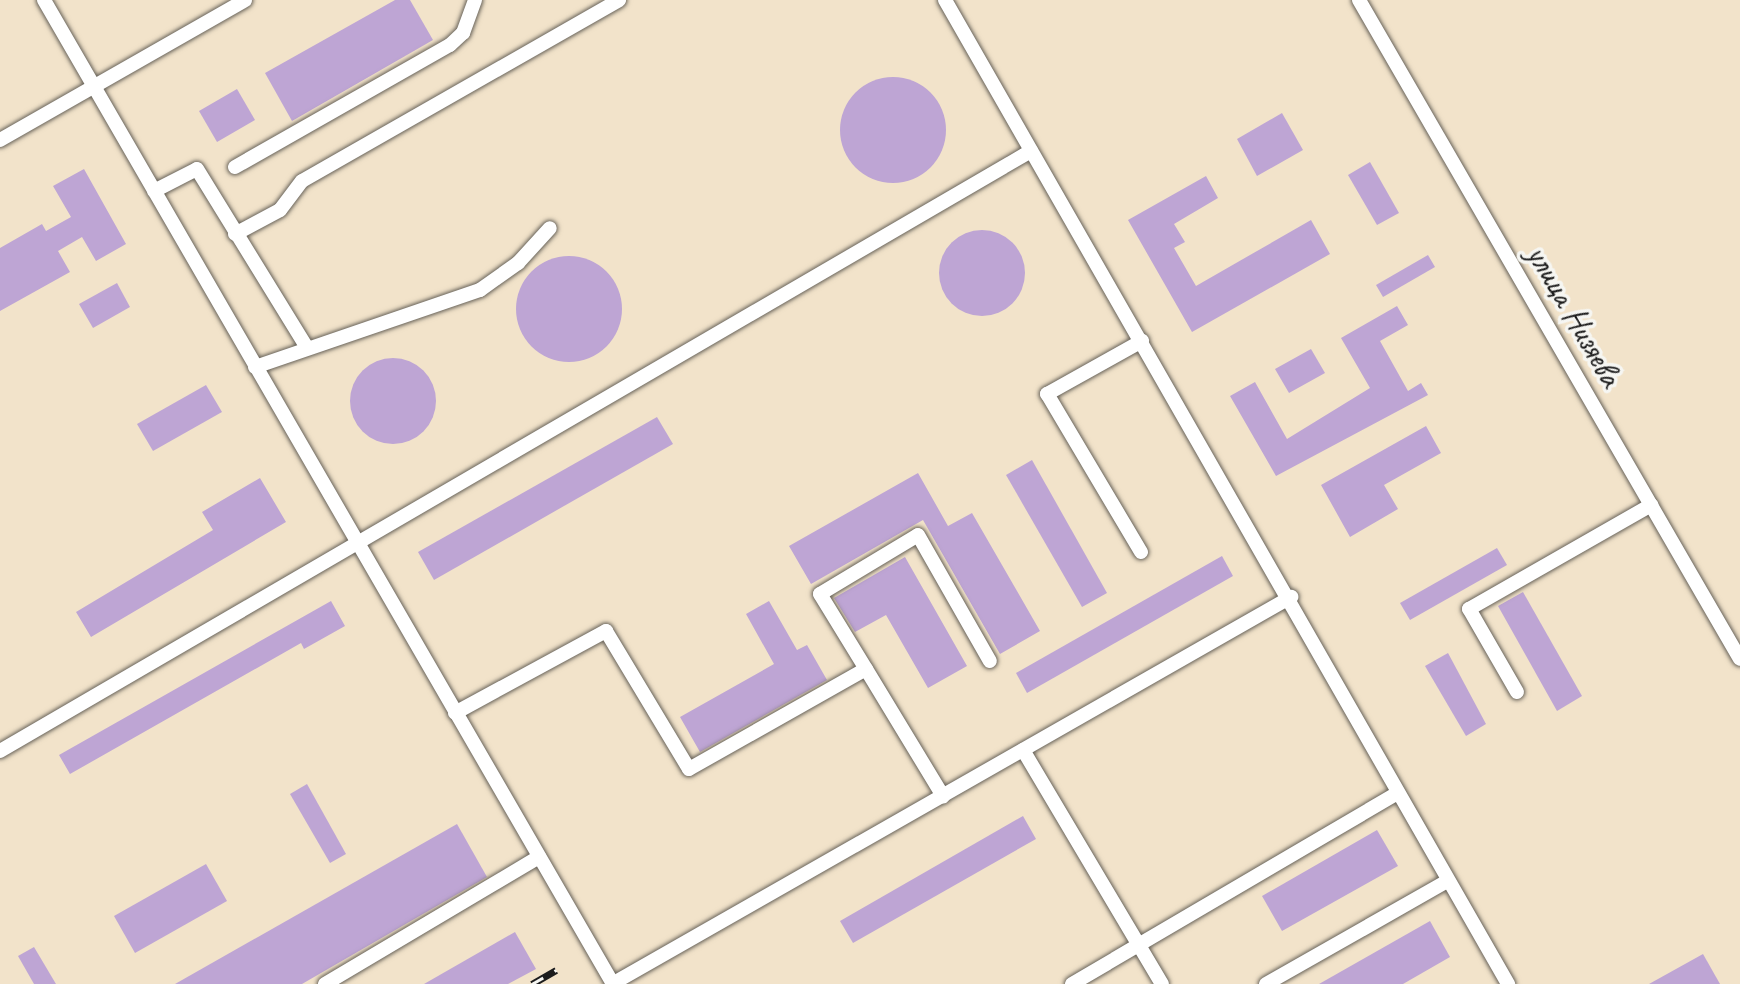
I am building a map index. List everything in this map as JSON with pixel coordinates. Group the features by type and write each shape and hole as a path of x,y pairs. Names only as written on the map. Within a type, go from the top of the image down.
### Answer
{"street":[{"path":"44,0 613,984 1292,597"},
{"path":"0,140 245,0"},
{"path":"235,167 450,45 463,33 475,0"},
{"path":"235,234 280,210 302,181 618,0"},
{"path":"945,0 1292,597 1397,793 1508,984"},
{"name":"улица Низяева","path":"1359,0 1740,659"},
{"path":"0,751 358,547 1031,151"},
{"path":"154,191 197,169 306,346"},
{"path":"255,367 306,346 481,290 518,263 550,228"},
{"path":"1141,551 1047,394 1142,341"},
{"path":"1517,692 1469,608 1651,505"},
{"path":"943,796 820,593 918,535 990,661"},
{"path":"455,713 606,631 689,769 866,669"},
{"path":"1023,750 1162,984"},
{"path":"1072,984 1397,793"},
{"path":"325,984 539,857"},
{"path":"1266,984 1447,881"}],"building":[{"path":"395,0 410,0 433,40 292,121 265,73"},
{"path":"893,77 913,81 930,93 942,110 946,130 942,150 930,167 913,179 893,183 873,179 856,167 844,150 840,130 844,110 856,93 873,81"},
{"path":"237,89 255,120 217,142 199,111"},
{"path":"1282,113 1303,150 1257,176 1237,139"},
{"path":"1370,162 1399,213 1377,225 1348,175"},
{"path":"84,169 126,244 96,261 82,237 58,251 70,272 0,311 0,248 42,224 46,231 71,217 53,186"},
{"path":"1206,176 1218,198 1174,224 1185,242 1174,248 1196,286 1311,220 1330,254 1192,332 1128,220"},
{"path":"982,230 999,233 1013,242 1022,256 1025,273 1022,290 1013,304 999,313 982,316 965,313 951,304 942,290 939,273 942,256 951,242 965,233"},
{"path":"1428,255 1435,267 1383,297 1376,285"},
{"path":"569,256 589,260 606,272 618,289 622,309 618,329 606,346 589,358 569,362 549,358 532,346 520,329 516,309 520,289 532,272 549,260"},
{"path":"117,283 130,307 93,328 79,304"},
{"path":"1397,306 1408,325 1380,341 1408,391 1421,383 1428,395 1276,476 1230,396 1255,382 1287,439 1370,388 1341,338"},
{"path":"1311,349 1325,373 1289,393 1275,369"},
{"path":"393,358 410,361 424,370 433,384 436,401 433,418 424,432 410,441 393,444 376,441 362,432 353,418 350,401 353,384 362,370 376,361"},
{"path":"206,385 222,412 153,451 137,424"},
{"path":"657,417 673,444 434,580 418,552"},
{"path":"1426,426 1441,453 1384,485 1398,509 1350,537 1321,485"},
{"path":"1032,460 1107,593 1082,607 1006,475"},
{"path":"918,473 948,526 972,513 1040,631 1000,654 923,520 811,584 789,546"},
{"path":"260,478 286,522 91,637 76,612 213,530 202,512"},
{"path":"1497,548 1507,565 1410,620 1400,603"},
{"path":"1222,556 1233,576 1027,693 1016,673"},
{"path":"905,557 967,666 928,688 886,615 855,632 834,598"},
{"path":"1523,592 1582,696 1557,711 1498,606"},
{"path":"331,601 345,626 304,649 301,643 70,774 59,755"},
{"path":"769,601 797,650 807,645 827,680 700,752 680,717 774,664 746,614"},
{"path":"1448,653 1486,724 1466,736 1425,666"},
{"path":"307,784 346,854 330,863 290,794"},
{"path":"1023,816 1036,839 853,943 840,921"},
{"path":"457,824 487,877 302,984 175,984"},
{"path":"1377,830 1398,866 1282,931 1262,896"},
{"path":"206,864 227,901 135,953 114,916"},
{"path":"1430,921 1450,957 1403,984 1319,984"},
{"path":"515,932 536,969 508,984 424,984"},
{"path":"34,947 56,984 34,984 18,956"},
{"path":"1703,954 1720,984 1649,984"}],"railway":[{"path":"532,984 556,970"}]}
